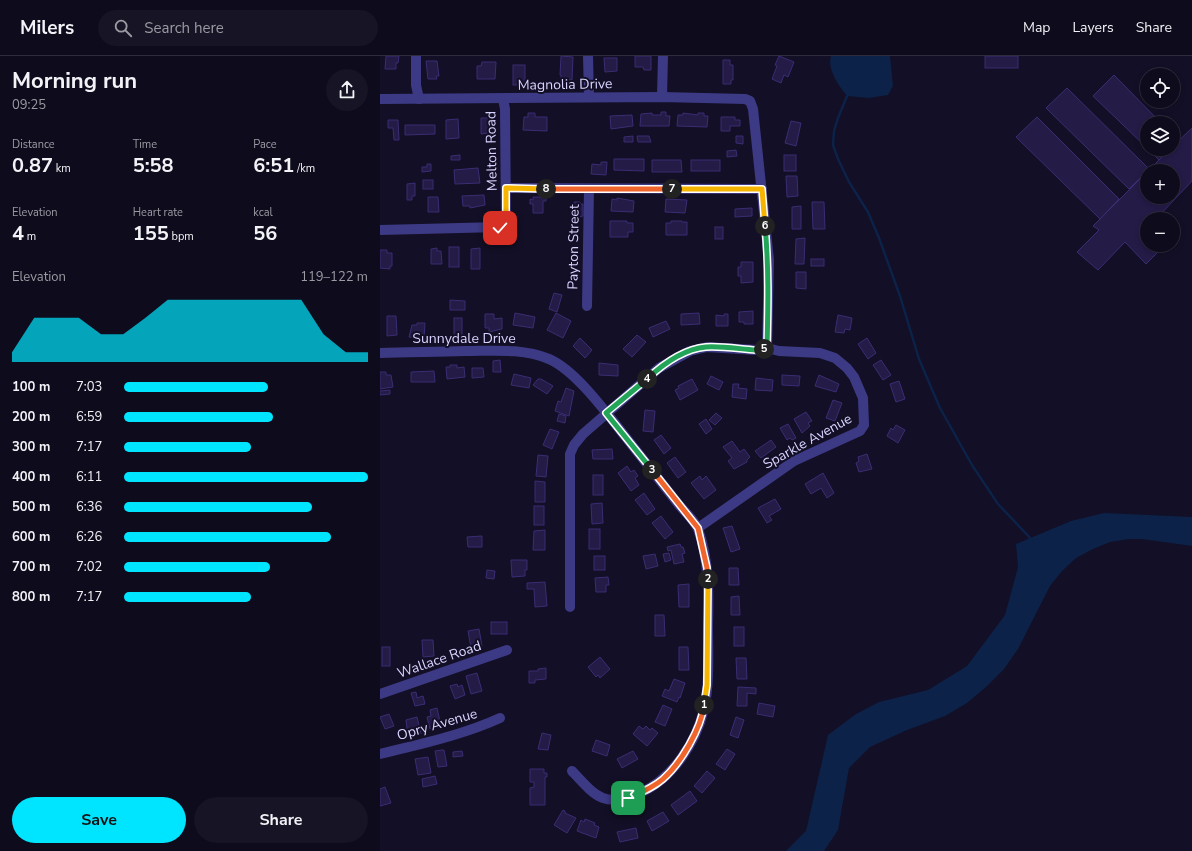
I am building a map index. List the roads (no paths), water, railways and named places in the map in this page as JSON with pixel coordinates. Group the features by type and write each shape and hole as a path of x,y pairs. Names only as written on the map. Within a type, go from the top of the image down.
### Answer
{"street":[{"path":"416,56 416,85 419,99"},
{"path":"588,56 589,97"},
{"path":"662,96 663,56"},
{"name":"Magnolia Drive","path":"380,99 503,99 662,96 745,99 750,102 753,109 762,189"},
{"name":"Melton Road","path":"380,230 500,228 504,226 506,220 506,188 505,109 503,99"},
{"path":"506,188 762,189 769,260 767,348"},
{"name":"Payton Street","path":"587,306 588,189"},
{"name":"Sparkle Avenue","path":"570,607 570,454 574,445 583,434 606,413 659,368 690,351 707,347 756,350 767,348 779,351 820,353 835,358 847,368 860,387 864,398 864,425 860,431 794,461 698,528"},
{"name":"Sunnydale Drive","path":"380,354 510,350 535,354 562,365 606,413 698,528 708,575 707,685 703,710 692,738 683,755 663,779 646,791 628,798 614,800 594,794 572,771"},
{"name":"Wallace Road","path":"380,694 507,650"},
{"name":"Opry Avenue","path":"380,754 489,723 500,718"}],"water":[{"path":"831,56 890,56 893,86 888,95 869,98 847,96 837,83 832,72 830,61"},
{"path":"1104,513 1192,517 1192,546 1142,539 1129,539 1110,542 1076,558 1062,571 1050,586 1018,649 1004,669 986,687 967,703 945,716 907,730 870,747 849,768 838,830 824,851 786,851 806,831 828,735 856,714 879,702 928,690 967,666 1005,615 1018,567 1016,544 1071,521"}],"waterway":[{"path":"847,96 834,131 833,145 849,182 868,212 879,238 900,296 919,359 940,408 972,465 998,504 1033,541"}]}
